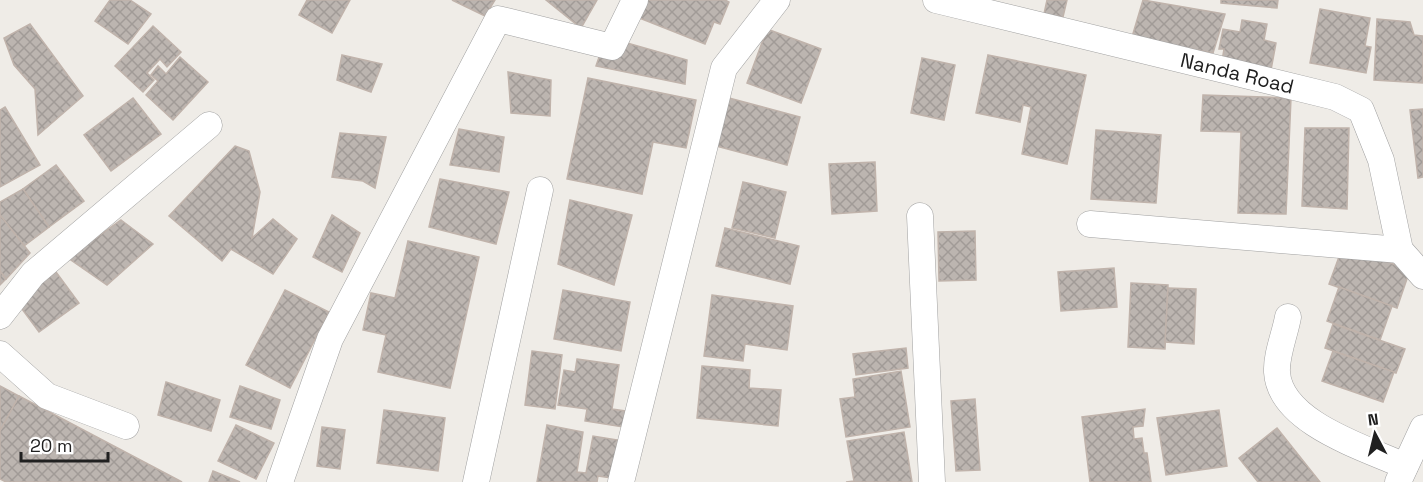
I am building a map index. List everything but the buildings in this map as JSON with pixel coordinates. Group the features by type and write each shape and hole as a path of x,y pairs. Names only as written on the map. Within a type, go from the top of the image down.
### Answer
{"street":[{"path":"280,482 330,339 498,19 612,47 635,0"},
{"path":"621,482 724,68 777,0"},
{"name":"Nanda Road","path":"936,0 1335,96 1361,110 1381,160 1400,250 1423,276"},
{"path":"0,315 33,274 209,125"},
{"path":"476,482 540,190"},
{"path":"920,216 932,482"},
{"path":"1090,224 1400,250"},
{"path":"1288,317 1277,372 1290,406 1319,428 1402,474 1423,428"},
{"path":"0,354 47,396 126,426"}]}
